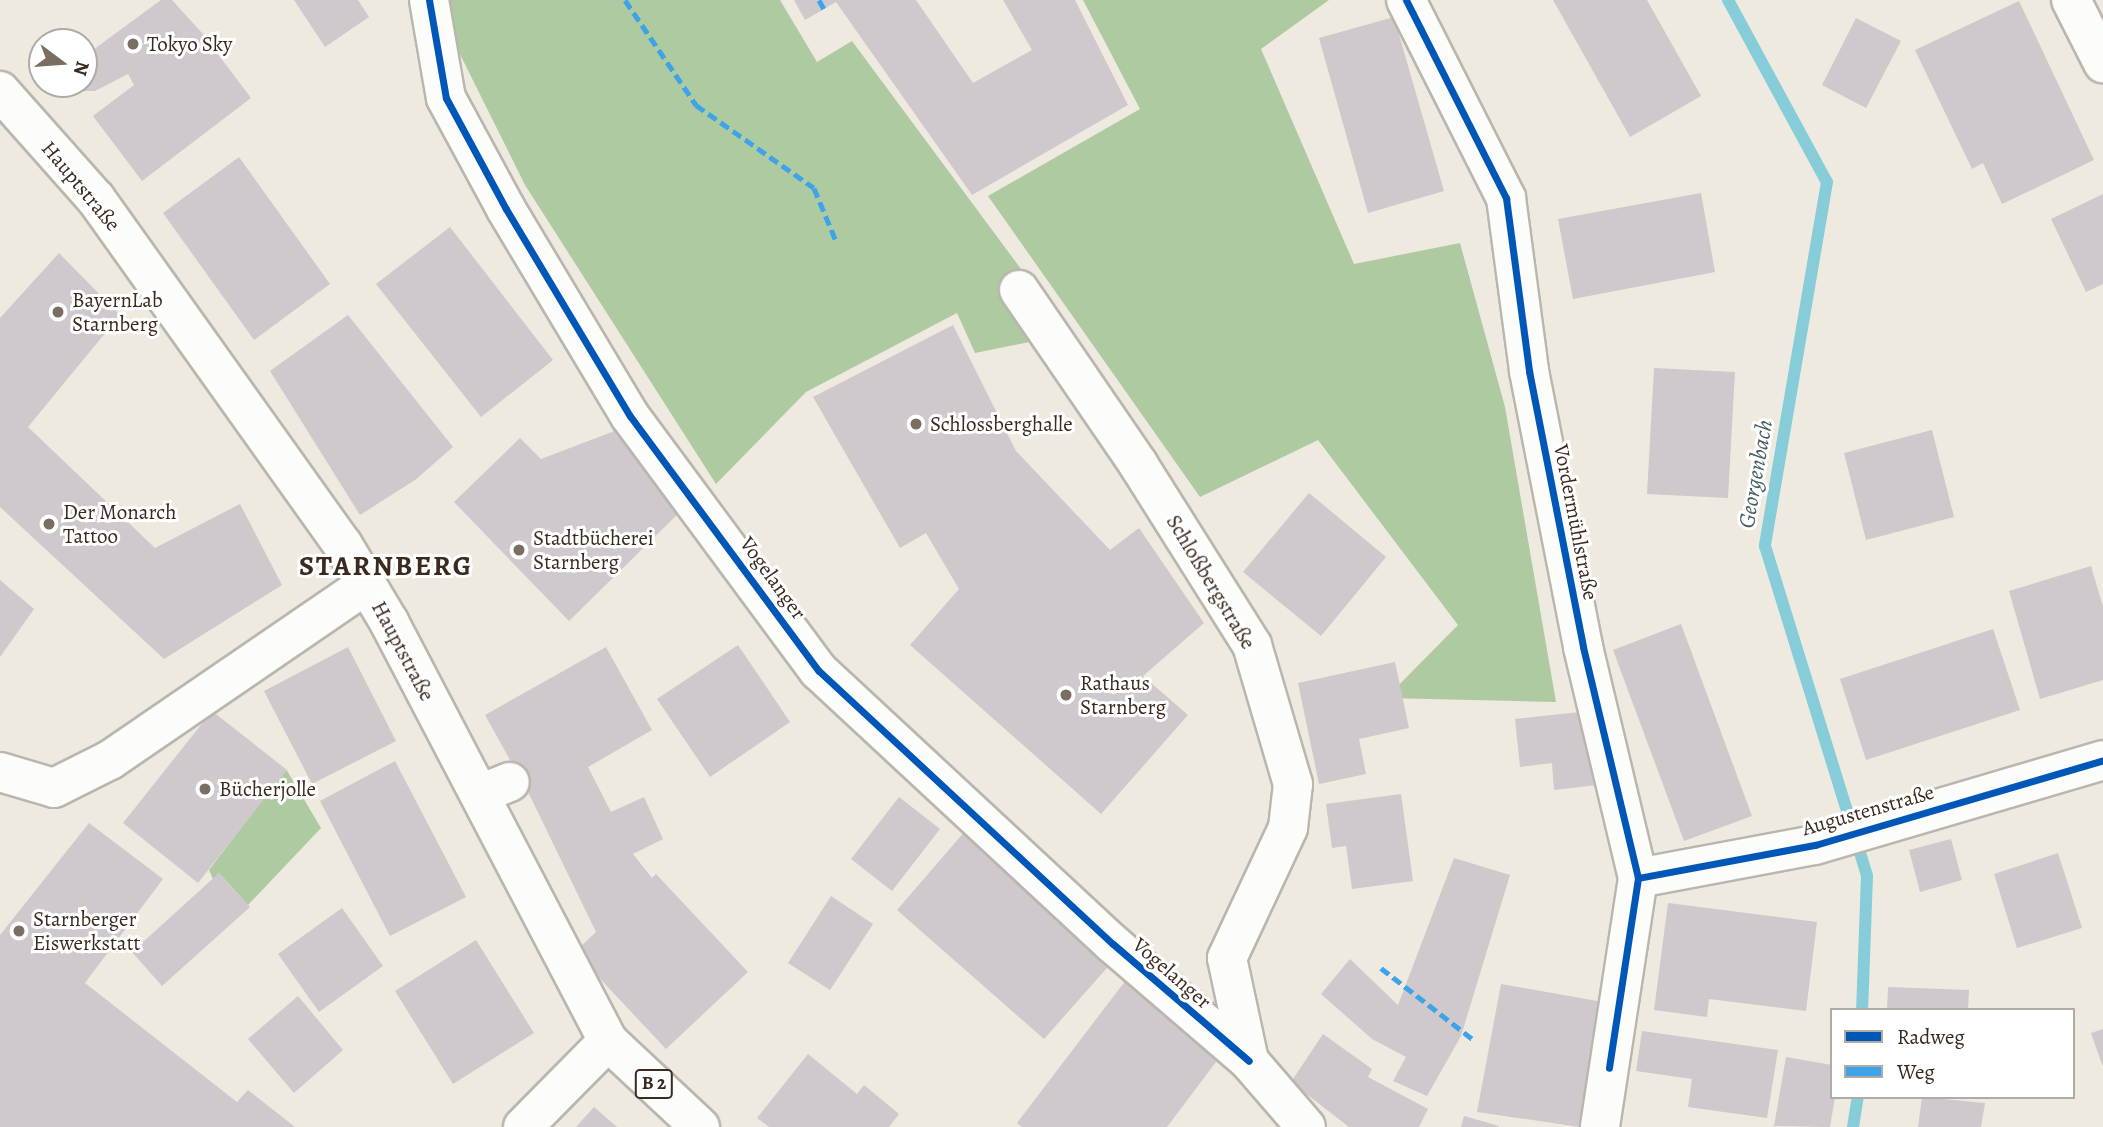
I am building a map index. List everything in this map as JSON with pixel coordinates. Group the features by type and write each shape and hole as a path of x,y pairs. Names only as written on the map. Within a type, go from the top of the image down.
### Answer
{"street":[{"name":"Vogelanger","path":"429,0 446,98 506,209 630,416 820,671 1113,944 1249,1061"},
{"name":"Vordermühlstraße","path":"1406,0 1506,198 1529,371 1583,647 1639,878 1600,1127"},
{"path":"2070,0 2103,63"},
{"name":"Hauptstraße","path":"0,91 96,199 161,286 367,584 495,788 608,1041 699,1127"},
{"name":"Schloßbergstraße","path":"1019,290 1138,464 1252,645 1293,784 1288,828 1227,957 1249,1061 1306,1127"},
{"path":"0,772 54,788 110,760 367,584"},
{"name":"Augustenstraße","path":"1639,878 1815,845 2103,760"},
{"path":"523,1127 608,1041"}],"green space":[{"path":"433,0 780,0 817,62 852,41 1021,269 1004,281 1039,340 975,353 957,313 806,392 716,484 525,185"},
{"path":"1083,0 1329,0 1261,49 1354,264 1460,243 1505,407 1556,702 1386,698 1458,625 1318,440 1200,497 988,196 1140,109"},
{"path":"286,769 321,828 248,905 219,873 213,879 209,870"}],"building":[{"path":"161,0 172,0 202,33 251,98 142,181 93,116 134,85 128,74 98,89 98,46"},
{"path":"294,0 358,0 369,17 325,47"},
{"path":"794,0 916,0 973,83 1032,50 1003,0 1075,0 1128,105 972,195 836,2 805,20"},
{"path":"1553,0 1647,0 1701,96 1630,137"},
{"path":"2019,1 2094,160 2002,204 1983,163 1972,169 1915,50"},
{"path":"1394,17 1444,191 1368,213 1319,38"},
{"path":"1856,18 1901,41 1866,108 1822,85"},
{"path":"239,157 330,284 254,340 163,213"},
{"path":"1701,193 1715,272 1573,299 1558,219"},
{"path":"2103,194 2103,284 2086,292 2051,219"},
{"path":"450,227 553,360 481,417 376,284"},
{"path":"59,253 120,315 28,427 155,548 240,504 282,585 164,659 0,507 0,318"},
{"path":"348,315 453,447 415,480 360,515 270,371"},
{"path":"953,325 1016,451 1110,550 1139,528 1204,623 1143,676 1188,715 1101,814 910,645 959,589 926,533 900,548 813,397"},
{"path":"1654,368 1735,372 1728,498 1647,494"},
{"path":"625,427 684,508 569,621 454,502 520,438 541,459"},
{"path":"1932,430 1954,517 1866,540 1844,453"},
{"path":"1309,493 1386,557 1321,636 1243,572"},
{"path":"2091,566 2103,607 2103,680 2040,699 2009,591"},
{"path":"0,580 34,609 0,657"},
{"path":"1681,624 1752,816 1684,841 1613,650"},
{"path":"1993,629 2020,710 1866,760 1840,679"},
{"path":"738,645 790,722 710,777 657,699"},
{"path":"348,647 396,741 312,784 264,691"},
{"path":"606,647 652,730 588,767 611,812 644,797 663,839 633,854 652,878 656,874 748,972 666,1049 575,952 596,932 531,798 485,715"},
{"path":"1395,662 1409,728 1359,739 1366,774 1319,784 1298,683"},
{"path":"212,711 287,770 198,883 123,823"},
{"path":"1589,711 1597,785 1554,790 1552,763 1520,767 1515,719"},
{"path":"395,761 466,897 390,936 320,801"},
{"path":"1401,794 1413,881 1352,889 1346,846 1332,848 1326,804"},
{"path":"899,797 940,829 892,891 851,859"},
{"path":"89,823 163,879 85,983 237,1102 248,1090 295,1127 0,1127 0,935"},
{"path":"966,830 1114,960 1044,1039 897,910"},
{"path":"1951,839 1962,880 1920,892 1909,850"},
{"path":"2058,853 2082,928 2017,948 1994,874"},
{"path":"1454,858 1510,875 1461,1036 1427,1096 1393,1081 1406,1057 1372,1039 1321,994 1350,959 1398,1005"},
{"path":"219,873 250,907 162,986 132,952"},
{"path":"831,896 873,924 830,990 788,963"},
{"path":"1668,903 1817,922 1806,1011 1709,999 1707,1017 1654,1010"},
{"path":"342,908 383,966 319,1012 278,954"},
{"path":"476,940 534,1033 453,1084 395,991"},
{"path":"1126,980 1222,1054 1167,1127 1022,1127 1017,1123"},
{"path":"1501,984 1603,1002 1580,1127 1477,1112"},
{"path":"1888,987 1969,990 1968,1008 1887,1008"},
{"path":"298,996 343,1050 294,1093 248,1039"},
{"path":"2103,1029 2103,1067 2091,1033"},
{"path":"1642,1031 1778,1050 1767,1118 1688,1107 1692,1079 1636,1071"},
{"path":"1323,1034 1372,1069 1368,1077 1428,1109 1419,1127 1349,1127 1291,1082"},
{"path":"808,1054 857,1094 864,1085 899,1114 889,1127 769,1127 757,1118"},
{"path":"1786,1057 1830,1065 1830,1099 1835,1099 1830,1127 1774,1126"},
{"path":"1922,1099 1985,1103 1981,1127 1918,1127"},
{"path":"594,1107 617,1127 576,1127"},
{"path":"1464,1116 1499,1126 1499,1127 1461,1127"}],"waterway":[{"name":"Georgenbach","path":"1728,0 1827,182 1765,546 1867,876 1862,1008"},
{"name":"Georgenbach","path":"1853,1127 1858,1099"}],"marked path":[{"path":"625,0 696,105 814,188 836,241"},
{"path":"819,0 824,9"},
{"path":"1381,968 1475,1041"}],"cycle path":[{"path":"429,0 446,98 506,209 630,416 819,671 1113,944 1249,1061"},
{"path":"1406,0 1506,198 1529,371 1583,647 1638,878 1609,1068"},
{"path":"1638,878 1815,845 2103,760"}],"place":[{"name":"Tokyo Sky","path":"133,44"},
{"name":"BayernLab Starnberg","path":"58,312"},
{"name":"Schlossberghalle","path":"916,424"},
{"name":"Der Monarch Tattoo","path":"49,524"},
{"name":"Stadtbücherei Starnberg","path":"519,550"},
{"name":"Rathaus Starnberg","path":"1066,695"},
{"name":"Bücherjolle","path":"205,789"},
{"name":"Starnberger Eiswerkstatt","path":"19,931"}],"district":[{"name":"STARNBERG","path":"386,566"}]}
